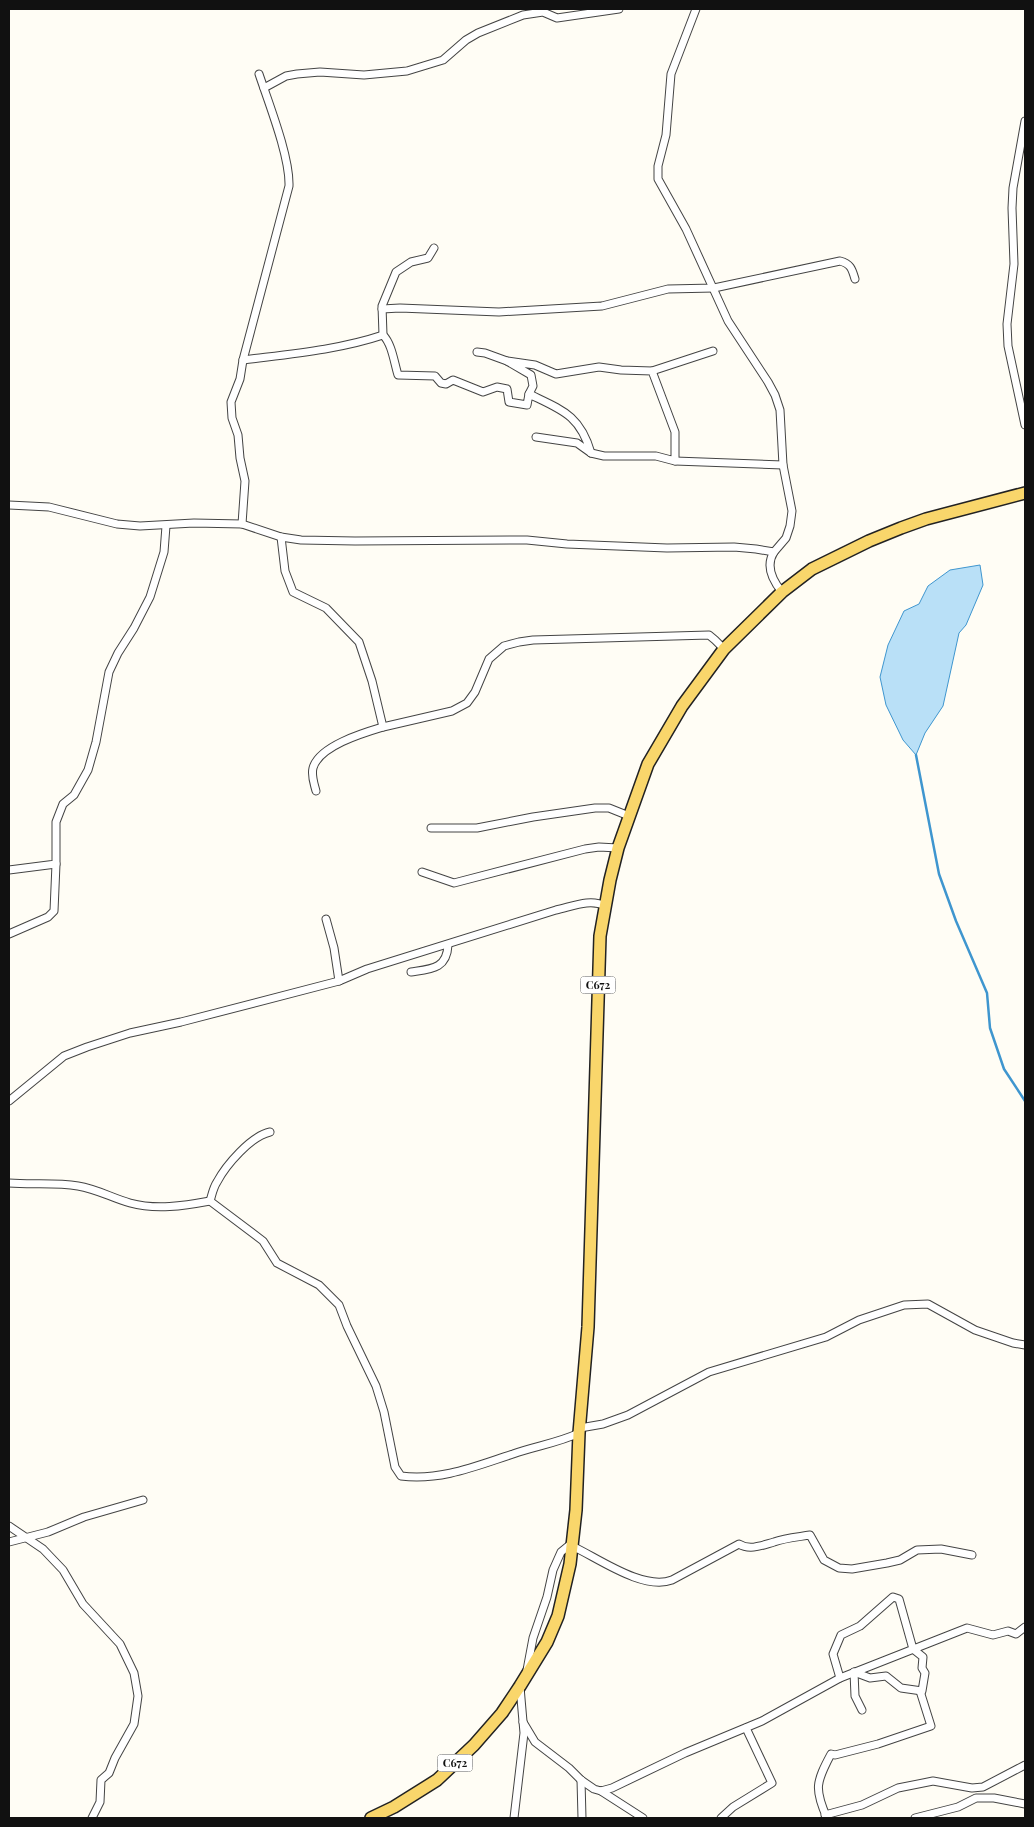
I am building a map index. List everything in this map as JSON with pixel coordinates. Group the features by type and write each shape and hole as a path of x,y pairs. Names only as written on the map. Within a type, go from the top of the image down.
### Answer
{"main road":[{"name":"C672","path":"371,1818 394,1807 437,1780 483,1735 523,1682 547,1642 558,1616 570,1564 576,1510 588,1327 600,936 618,848 648,764 682,706 724,649 782,592 812,569 869,541 926,519 1025,493"}],"street":[{"path":"264,88 286,76 297,74 320,72 364,75 407,71 443,60 466,40 478,33 523,15 543,12 556,18 619,9"},
{"path":"696,9 670,74 666,135 658,166 658,179 678,212 728,321 775,395 780,410 783,465 790,498 791,521 786,538 774,552 769,562 771,574 782,592"},
{"path":"242,524 245,481 238,435 233,422 231,408 240,379 243,360 288,186 286,164 259,74"},
{"path":"1025,120 1012,208 1014,264 1007,324 1008,346 1025,425"},
{"path":"434,248 428,258 411,262 396,272 382,309 383,335 390,348 398,375 434,376 441,383 446,384 453,380 483,392 497,387 507,389 509,402 527,405 533,386 531,375 507,361 477,352"},
{"path":"382,309 409,308 499,312 602,306 668,289 714,288 840,261 847,263 852,268 855,279"},
{"path":"243,360 325,349 383,335"},
{"path":"507,361 535,364 556,374 599,367 652,371 713,351"},
{"path":"652,371 674,432 675,461"},
{"path":"529,394 575,419 587,440 591,453"},
{"path":"536,437 577,443 591,453 604,456 656,456 675,461 783,465"},
{"path":"9,504 58,509 117,524 140,526 194,523 242,524 281,537 302,540 527,540 567,544 667,548 734,547 774,552"},
{"path":"9,934 48,917 54,911 55,829 58,815 63,804 77,791 88,770 96,742 109,672 150,597 164,552 166,526"},
{"path":"281,537 285,571 293,592 326,608 359,642 372,681 383,727"},
{"path":"316,791 312,776 313,766 325,751 383,727 452,711 467,703 476,692 489,659 504,646 511,643 533,640 708,636 724,649"},
{"path":"431,828 477,828 533,817 596,808 609,808 629,816"},
{"path":"422,872 454,883 585,849 599,847 618,848"},
{"path":"9,870 56,864"},
{"path":"9,1101 64,1056 86,1047 130,1033 181,1022 339,981 367,969 577,905 600,903 605,906"},
{"path":"326,919 334,948 339,981"},
{"path":"411,972 440,965 448,952 448,945"},
{"path":"210,1201 216,1184 230,1165 251,1141 270,1132"},
{"path":"9,1183 49,1183 78,1186 100,1191 127,1202 153,1207 179,1206 210,1201 263,1241 277,1263 319,1285 339,1305 346,1326 376,1386 386,1421 395,1467 401,1476 422,1477 466,1470 564,1440 580,1430 628,1415 709,1372 826,1337 859,1320 904,1305 928,1304 975,1330 1013,1343 1025,1345"},
{"path":"9,1542 48,1532 93,1514 143,1500"},
{"path":"9,1526 24,1538 43,1549 62,1570 83,1604 120,1644 136,1680 138,1696 134,1724 109,1773 101,1780 100,1802 92,1818"},
{"path":"514,1818 524,1722 523,1682 533,1638 547,1597 553,1570 561,1552 572,1544 618,1570 647,1581 660,1583 672,1580 739,1544 748,1547 766,1546 774,1542 810,1535 824,1560 839,1568 852,1569 900,1560 917,1550 941,1549 972,1555"},
{"path":"840,1678 833,1654 841,1635 860,1626 892,1598 899,1599 913,1649 923,1657 922,1668 925,1673 922,1691 920,1691"},
{"path":"601,1791 612,1788 685,1753 762,1722 840,1678 967,1628 993,1635 1008,1631 1016,1634 1025,1627"},
{"path":"854,1672 870,1678 886,1676 901,1688 920,1691"},
{"path":"854,1672 855,1696 862,1710"},
{"path":"920,1691 931,1726 878,1744 835,1755 831,1754 823,1769 817,1788 819,1802 826,1817 862,1805 898,1788 933,1780 972,1788 983,1787 1025,1765"},
{"path":"524,1722 535,1742 569,1768 581,1780 643,1818"},
{"path":"721,1818 733,1807 772,1783 746,1728"},
{"path":"581,1780 582,1818"},
{"path":"915,1818 958,1808 976,1798 994,1798 1025,1804"}],"water":[{"path":"980,565 983,585 966,625 959,633 943,706 925,733 916,755 903,740 886,705 880,677 888,645 904,611 919,604 928,586 950,570"}],"waterway":[{"path":"916,755 939,874 956,921 987,993 990,1028 1004,1069 1025,1101"}]}
